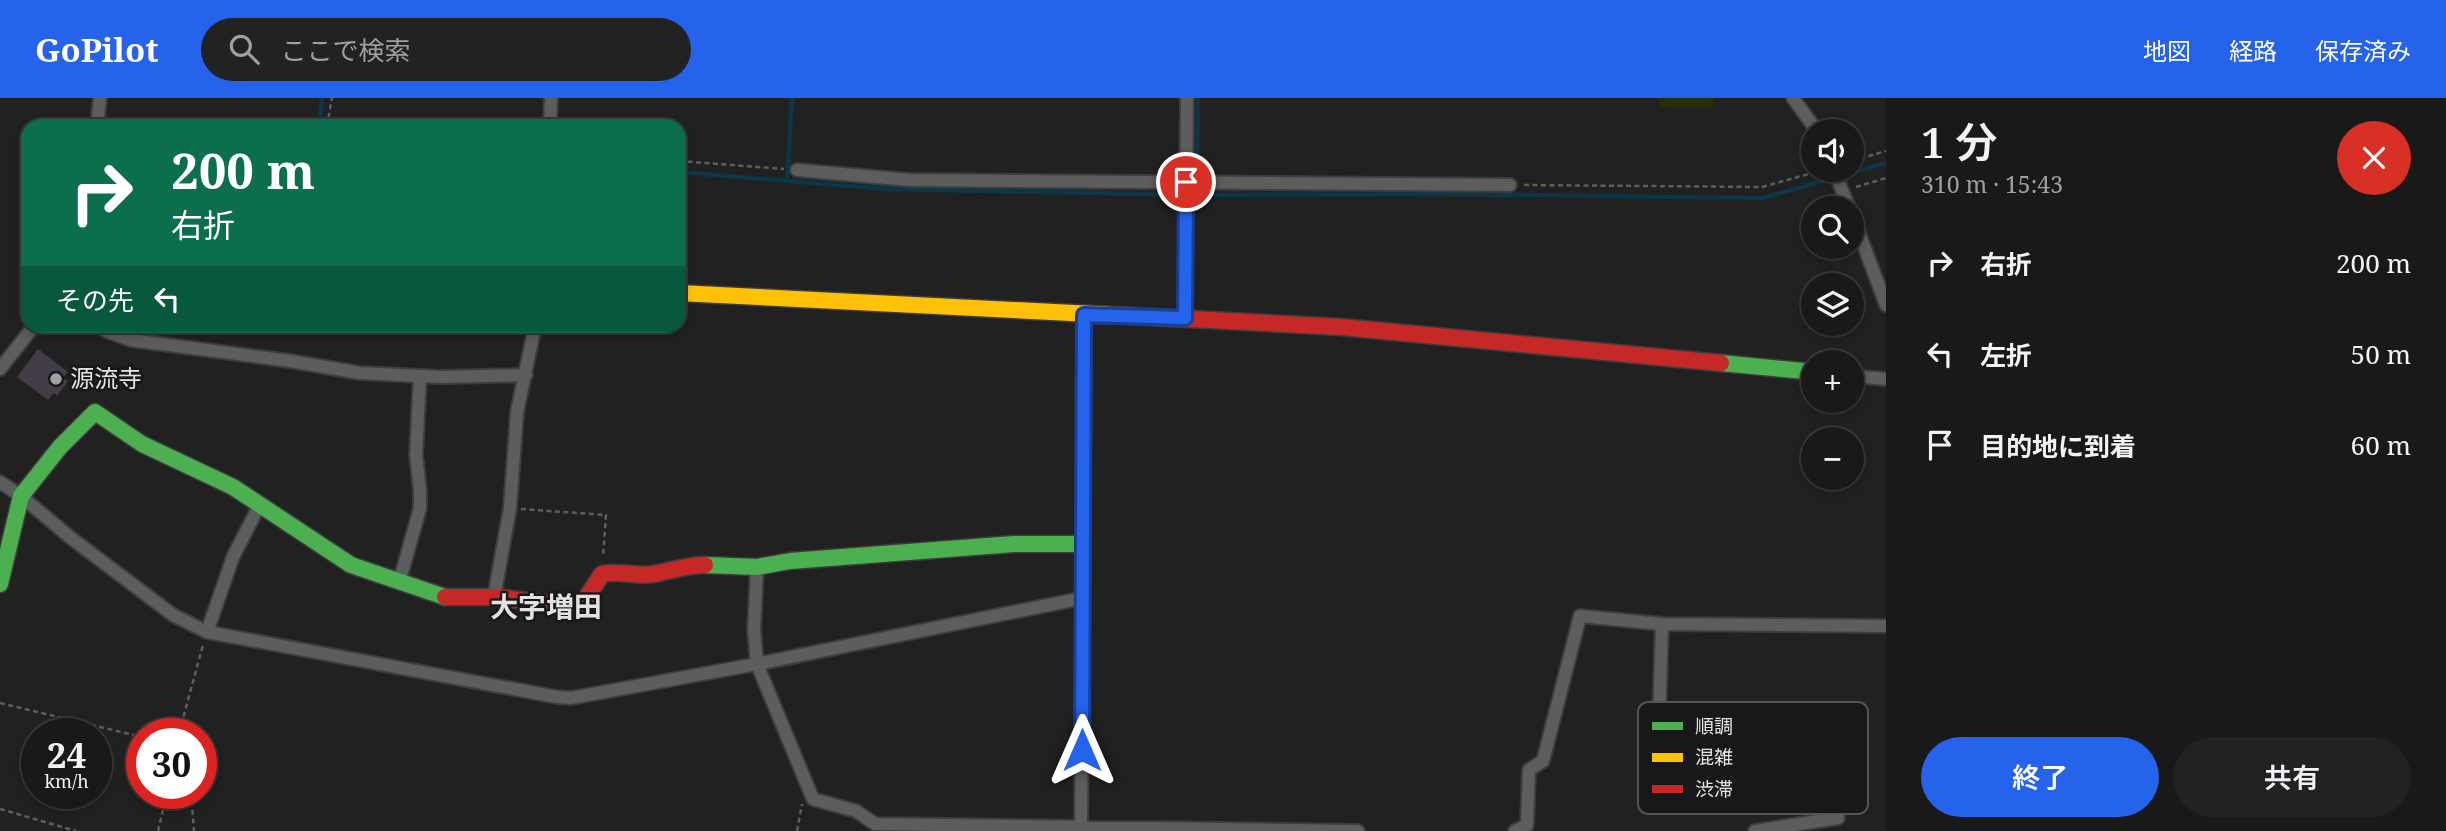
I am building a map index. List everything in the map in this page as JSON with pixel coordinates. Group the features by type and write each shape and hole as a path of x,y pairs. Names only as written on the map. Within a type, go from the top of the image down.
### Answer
{"street":[{"path":"98,119 100,98"},
{"path":"550,119 551,98"},
{"path":"1185,318 1187,98"},
{"path":"1793,98 1808,119"},
{"path":"797,170 909,180 1510,185"},
{"path":"1840,182 1845,196"},
{"path":"1864,246 1886,305"},
{"path":"686,293 1185,318 1420,333 1801,371"},
{"path":"1081,827 1084,315"},
{"path":"0,369 28,333"},
{"path":"112,333 131,340 162,345 360,373 420,376 526,375"},
{"path":"494,597 510,508 517,412 534,333"},
{"path":"399,583 420,508 416,455 420,376"},
{"path":"1864,377 1886,379"},
{"path":"0,584 21,496 60,447 95,412 142,444 233,487 351,565 446,597 494,597 577,607 602,574 633,572 651,575 690,565 757,567 790,561 967,547 1082,544"},
{"path":"0,482 173,615 207,632 571,698 757,664 1083,598"},
{"path":"207,632 233,557 259,506"},
{"path":"757,567 754,630 757,664 813,799 856,811 875,824 1358,831"},
{"path":"1516,831 1527,825 1529,770 1543,761 1580,616 1662,624 1886,626"},
{"path":"1659,702 1662,624"},
{"path":"1755,831 1838,818 1837,814"}],"path":[{"path":"328,119 332,98"},
{"path":"1864,157 1886,151"},
{"path":"686,161 778,169"},
{"path":"1510,185 1762,187 1801,176"},
{"path":"1842,187 1886,178"},
{"path":"510,508 606,515 602,574"},
{"path":"182,718 207,632"},
{"path":"0,703 126,733"},
{"path":"797,831 803,801 809,788"},
{"path":"0,809 76,831"},
{"path":"158,831 163,809"},
{"path":"192,809 194,831"}],"green space":[{"path":"1659,98 1713,98 1713,108 1659,107"}],"building":[{"path":"38,349 68,372 63,378 68,381 57,396 54,393 48,400 17,377"}],"waterway":[{"path":"320,119 322,98"},
{"path":"787,182 792,98"},
{"path":"1197,173 1198,98"},
{"path":"686,173 885,189 1204,195 1447,194 1763,198 1886,163"}],"traffic: fast":[{"path":"1721,363 1801,371"},
{"path":"0,584 21,496 60,447 95,412 142,444 233,487 351,565 445,597"},
{"path":"705,565 757,567 790,561 1014,544 1082,544"}],"traffic: slow":[{"path":"686,293 1171,318"}],"traffic: jam":[{"path":"1171,318 1341,327 1721,363"},
{"path":"445,597 494,597 577,607 585,600 602,574 648,575 705,565"}],"place":[{"name":"源流寺","path":"56,379"}],"district":[{"name":"大字増田","path":"546,607"}],"route":[{"path":"1082,750 1084,315 1185,318 1186,182"}]}
